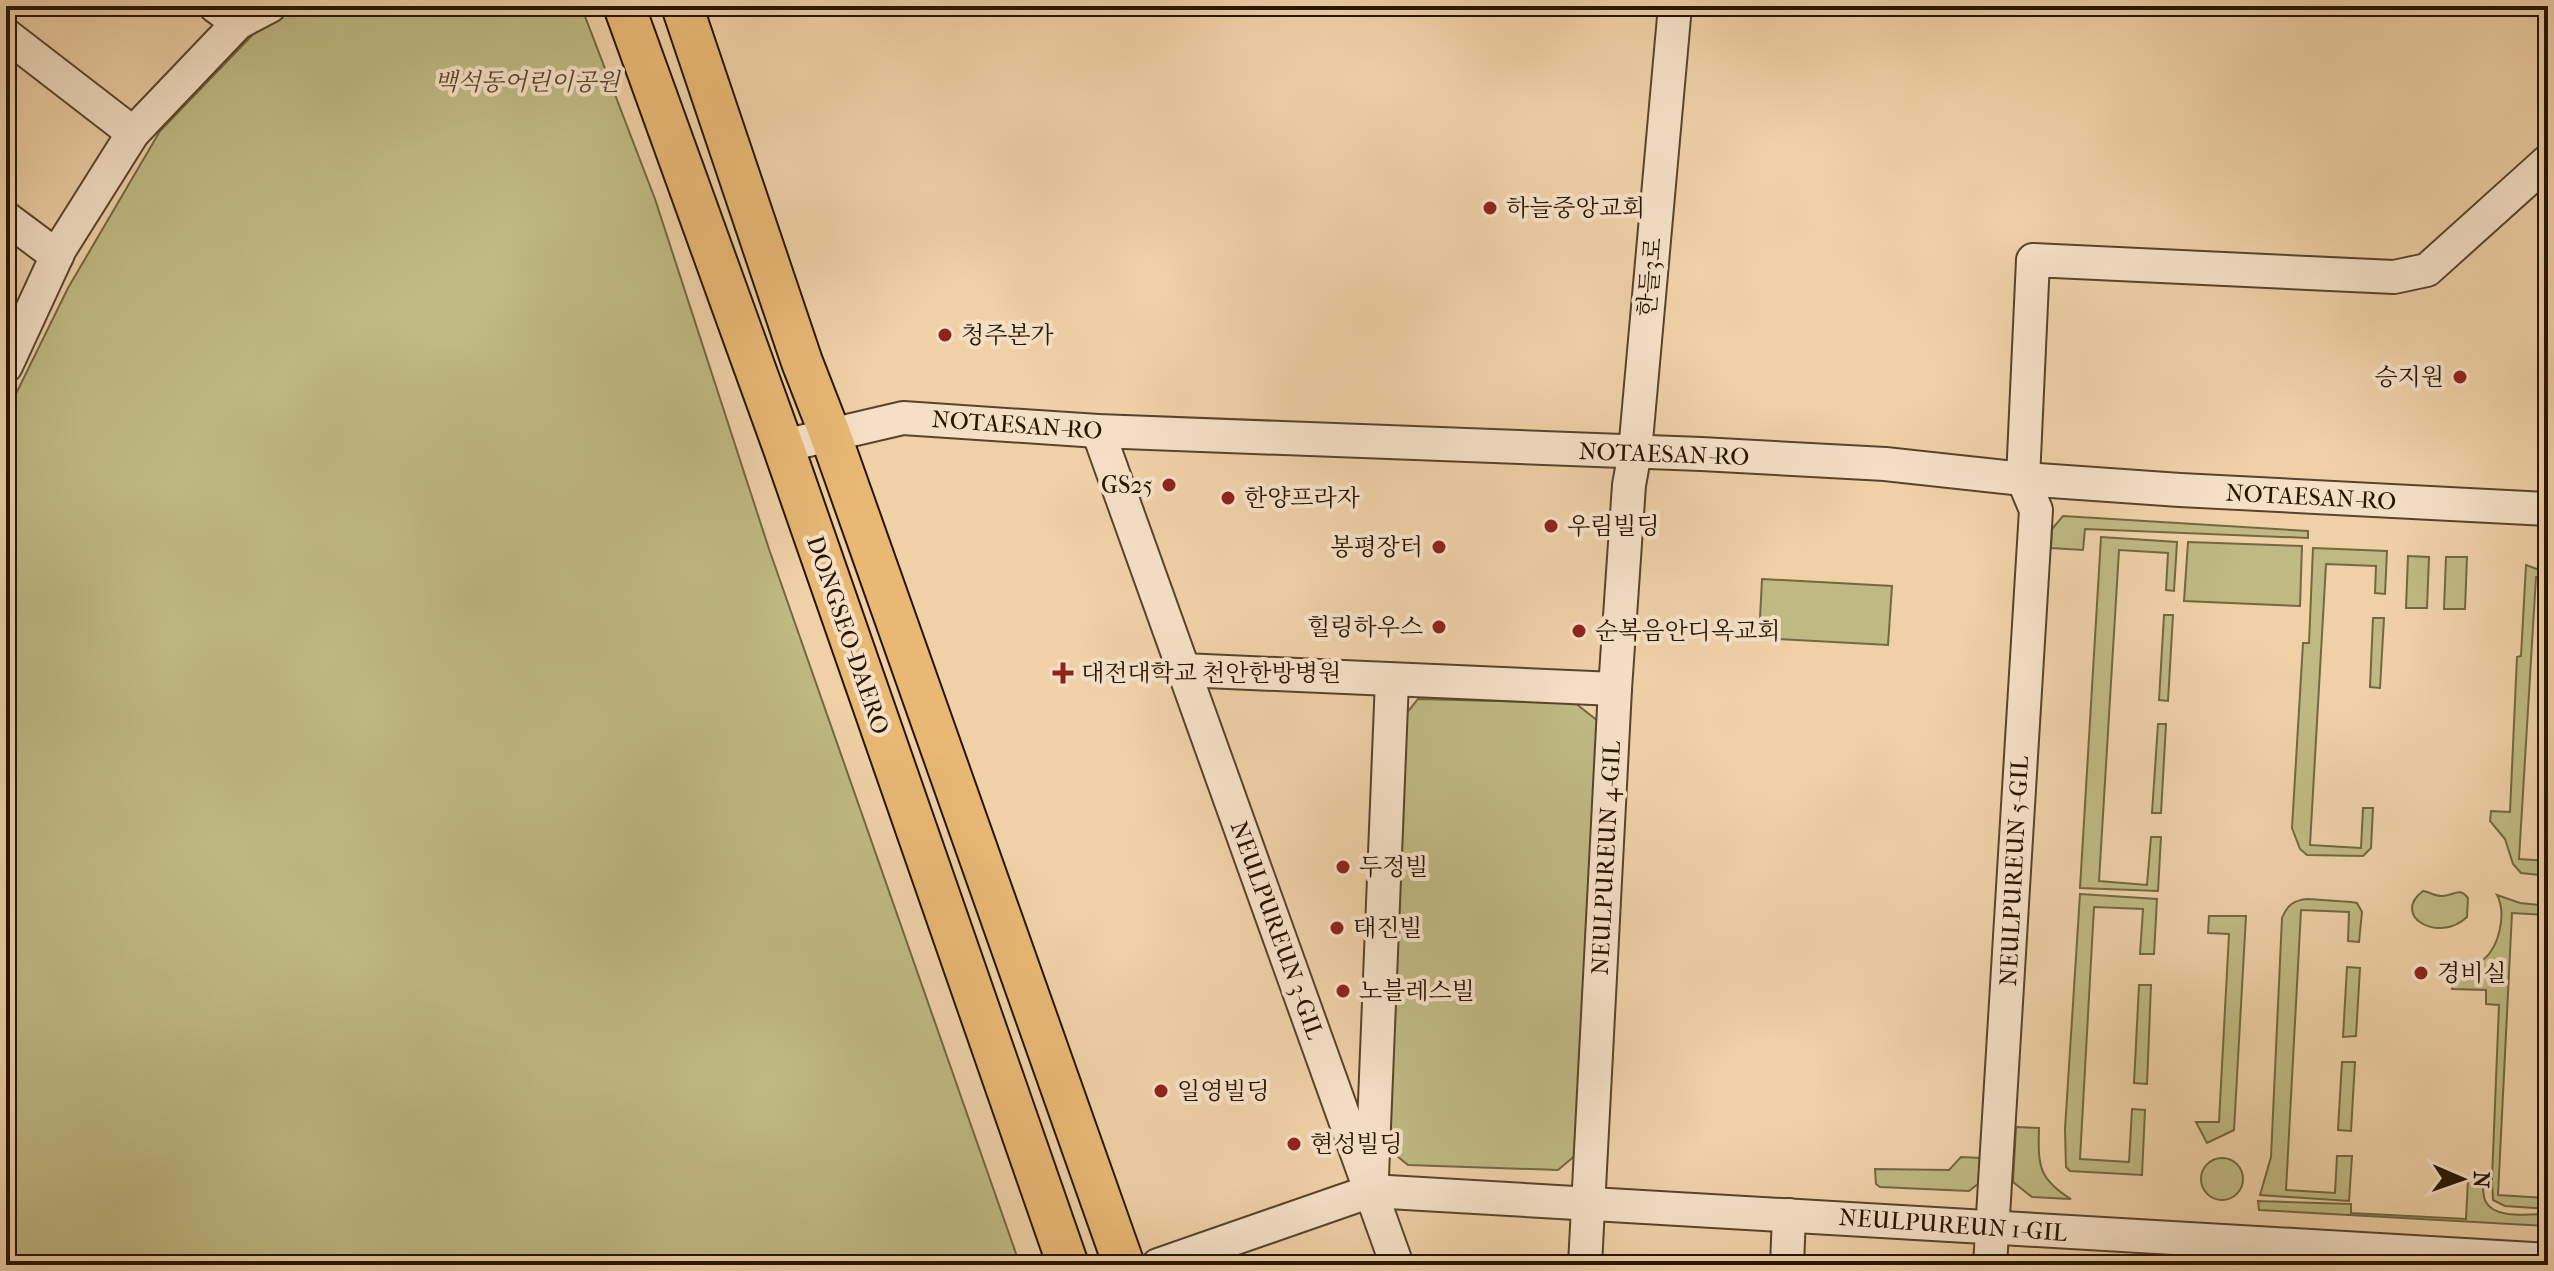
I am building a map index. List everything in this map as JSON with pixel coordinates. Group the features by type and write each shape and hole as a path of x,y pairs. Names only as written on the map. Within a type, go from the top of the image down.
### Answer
{"main road":[{"name":"DONGSEO-DAERO","path":"624,6 783,446 1068,1265"},
{"name":"DONGSEO-DAERO","path":"682,6 802,362 1124,1265"}],"street":[{"path":"6,366 57,256 133,133 227,15 270,6"},
{"name":"한들3로","path":"1635,452 1675,6"},
{"path":"6,35 133,133"},
{"path":"2023,479 2033,260 2394,277 2427,270 2548,161"},
{"path":"6,218 57,256"},
{"name":"NOTAESAN-RO","path":"783,446 903,418 1098,431 1885,464 2023,479 2180,490 2548,509"},
{"name":"NEULPUREUN 3-GIL","path":"1098,431 1397,1265"},
{"name":"NEULPUREUN 4-GIL","path":"1585,1265 1615,689 1629,485 1635,452"},
{"name":"NEULPUREUN 5-GIL","path":"1990,1265 2036,510 2023,479"},
{"path":"1183,670 1615,689"},
{"name":"NEULPUREUN 3-GIL","path":"1371,1191 1392,680"},
{"name":"NEULPUREUN 1-GIL","path":"1158,1265 1371,1191 2217,1243 2548,1260"},
{"path":"1787,1265 1789,1215"}],"green space":[{"name":"백석동어린이공원","path":"302,6 581,6 655,199 769,549 1020,1265 6,1265 6,414 68,288 160,131 261,26"},
{"path":"2063,516 2308,531 2308,538 2085,529 2083,550 2051,548 2052,529"},
{"path":"2101,537 2177,542 2174,591 2166,590 2168,553 2119,550 2099,881 2147,885 2151,837 2161,837 2158,891 2080,888"},
{"path":"2188,542 2302,546 2300,606 2184,601"},
{"path":"2313,548 2387,551 2385,594 2375,593 2376,566 2326,564 2310,845 2361,848 2363,808 2373,808 2371,848 2363,856 2307,855 2300,849 2292,828 2303,643 2309,643"},
{"path":"2408,556 2429,557 2427,608 2406,608"},
{"path":"2446,557 2467,557 2465,609 2444,609"},
{"path":"2526,565 2548,573 2548,577 2536,577 2519,859 2548,861 2548,876 2521,873 2513,864 2505,839 2490,821 2491,811 2510,812 2517,657 2521,656"},
{"path":"1762,579 1892,586 1888,645 1759,638"},
{"path":"2164,615 2173,615 2168,701 2159,700"},
{"path":"2373,618 2384,618 2380,688 2370,687"},
{"path":"1418,699 1575,703 1598,721 1577,1154 1558,1170 1408,1165 1386,1147 1405,715"},
{"path":"2158,724 2166,724 2161,813 2152,813"},
{"path":"2423,891 2440,896 2462,893 2468,898 2467,917 2456,925 2444,928 2422,924 2412,909 2414,900"},
{"path":"2080,894 2157,899 2154,954 2140,954 2143,909 2094,907 2080,1159 2129,1162 2132,1109 2145,1110 2142,1175 2070,1171 2066,1167 2065,1129"},
{"path":"2497,895 2520,903 2548,906 2548,915 2512,913 2498,1195 2547,1198 2548,1176 2548,1209 2505,1206 2493,1200 2499,1005 2486,1004 2486,990 2452,989 2453,968 2480,962 2496,941 2501,921"},
{"path":"2308,899 2357,903 2362,912 2359,942 2348,941 2349,912 2301,910 2286,1190 2335,1193 2337,1156 2352,1156 2349,1201 2260,1195 2271,1157 2282,918 2292,904"},
{"path":"2209,916 2246,916 2234,1130 2207,1143 2196,1122 2219,1122 2229,934 2208,933"},
{"path":"2347,967 2360,968 2356,1036 2343,1037"},
{"path":"2139,985 2151,985 2147,1084 2134,1083"},
{"path":"2342,1062 2355,1062 2351,1131 2338,1130"},
{"path":"2016,1127 2039,1128 2042,1170 2052,1185 2071,1199 2032,1197 2013,1182"},
{"path":"1961,1157 1980,1158 1978,1184 1969,1191 1880,1187 1876,1184 1875,1169 1949,1170"},
{"path":"2222,1158 2237,1164 2243,1179 2237,1194 2222,1200 2207,1194 2201,1179 2207,1164"},
{"path":"2468,1180 2482,1180 2485,1200 2496,1211 2548,1214 2548,1226 2259,1210 2258,1201 2351,1204 2351,1213 2466,1219"},
{"path":"2020,1259 2115,1265 2015,1265"}],"place":[{"name":"하늘중앙교회","path":"1490,208"},
{"name":"청주본가","path":"945,335"},
{"name":"승지원","path":"2460,377"},
{"name":"GS25","path":"1169,485"},
{"name":"한양프라자","path":"1228,498"},
{"name":"우림빌딩","path":"1551,526"},
{"name":"봉평장터","path":"1439,547"},
{"name":"힐링하우스","path":"1439,627"},
{"name":"순복음안디옥교회","path":"1579,631"},
{"name":"대전대학교 천안한방병원","path":"1063,673"},
{"name":"두정빌","path":"1343,867"},
{"name":"태진빌","path":"1337,928"},
{"name":"경비실","path":"2421,973"},
{"name":"노블레스빌","path":"1343,991"},
{"name":"일영빌딩","path":"1161,1091"},
{"name":"현성빌딩","path":"1294,1144"}]}
